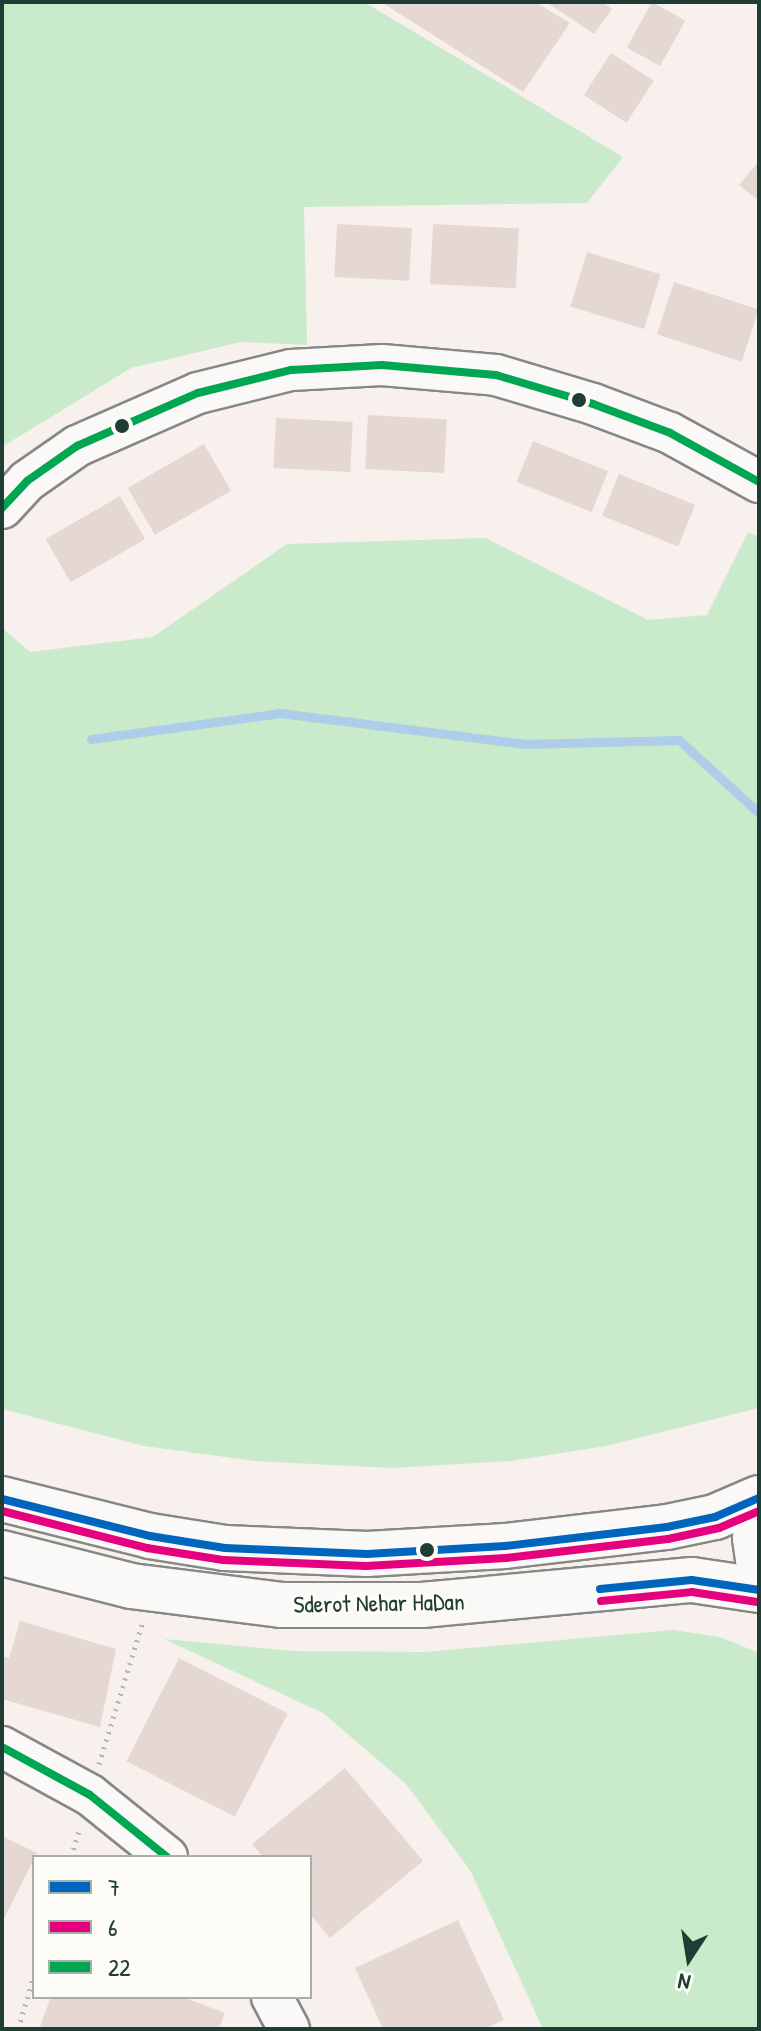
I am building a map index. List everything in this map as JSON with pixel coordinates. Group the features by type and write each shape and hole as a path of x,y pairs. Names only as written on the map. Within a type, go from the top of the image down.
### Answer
{"main road":[{"name":"Sderot Nehar HaDan","path":"2,1499 71,1519 210,1545 367,1554 505,1546 667,1527 715,1517 759,1498"},
{"path":"759,1516 755,1538 759,1566"},
{"name":"Sderot Nehar HaDan","path":"2,1553 153,1589 281,1605 352,1607 492,1601 677,1581 759,1590"}],"street":[{"path":"2,508 27,481 77,446 198,393 291,370 382,365 496,375 593,404 670,433 759,482"},
{"path":"2,1747 90,1795 165,1855"},
{"path":"273,1999 289,2029"}],"path":[{"path":"72,1855 153,1589"},
{"path":"18,2029 32,1983"}],"green space":[{"path":"2,2 364,2 623,157 587,203 304,207 307,345 241,342 131,368 2,447"},
{"path":"748,532 759,537 759,1408 606,1446 511,1461 392,1468 255,1461 144,1446 2,1409 2,628 30,652 153,637 287,544 485,538 648,620 707,615"},
{"path":"673,1630 720,1637 759,1653 759,2029 543,2029 470,1870 406,1784 323,1713 164,1639 293,1651 425,1652"}],"building":[{"path":"381,2 535,2 570,23 523,92"},
{"path":"546,2 602,2 612,9 594,34"},
{"path":"652,2 685,20 660,66 627,47"},
{"path":"611,53 654,81 627,123 584,95"},
{"path":"759,161 759,201 739,185"},
{"path":"337,224 412,228 409,281 334,277"},
{"path":"433,224 519,229 516,288 430,284"},
{"path":"587,252 661,275 644,329 570,307"},
{"path":"674,282 759,310 742,362 657,334"},
{"path":"368,415 447,419 444,473 365,469"},
{"path":"276,418 353,422 350,472 273,468"},
{"path":"533,441 608,471 592,512 517,482"},
{"path":"204,444 231,491 155,535 128,488"},
{"path":"619,474 695,505 678,546 602,516"},
{"path":"120,496 145,539 71,582 46,539"},
{"path":"20,1621 116,1649 100,1727 2,1699 2,1656 9,1658"},
{"path":"179,1658 288,1713 235,1817 126,1761"},
{"path":"345,1768 423,1861 330,1938 312,1916 312,1855 261,1855 252,1844"},
{"path":"2,1836 37,1853 32,1855 32,1863 2,1923"},
{"path":"458,1920 504,2020 484,2029 383,2029 355,1968"},
{"path":"50,1999 188,1999 225,2013 219,2029 48,2029 40,2026"}],"waterway":[{"path":"91,739 280,713 524,744 679,740 759,813"}],"transit line":[{"name":"22","path":"2,508 27,481 77,446 198,393 291,370 382,365 496,375 593,404 670,433 759,482"},
{"name":"7","path":"2,1499 150,1536 225,1548 367,1554 505,1546 667,1527 715,1517 759,1498"},
{"name":"6","path":"2,1511 147,1548 223,1560 366,1566 506,1558 668,1539 719,1528 759,1511"},
{"name":"7","path":"600,1589 692,1580 759,1590"},
{"name":"6","path":"601,1601 692,1592 757,1602"},
{"name":"22","path":"2,1747 90,1795 165,1855"}]}
